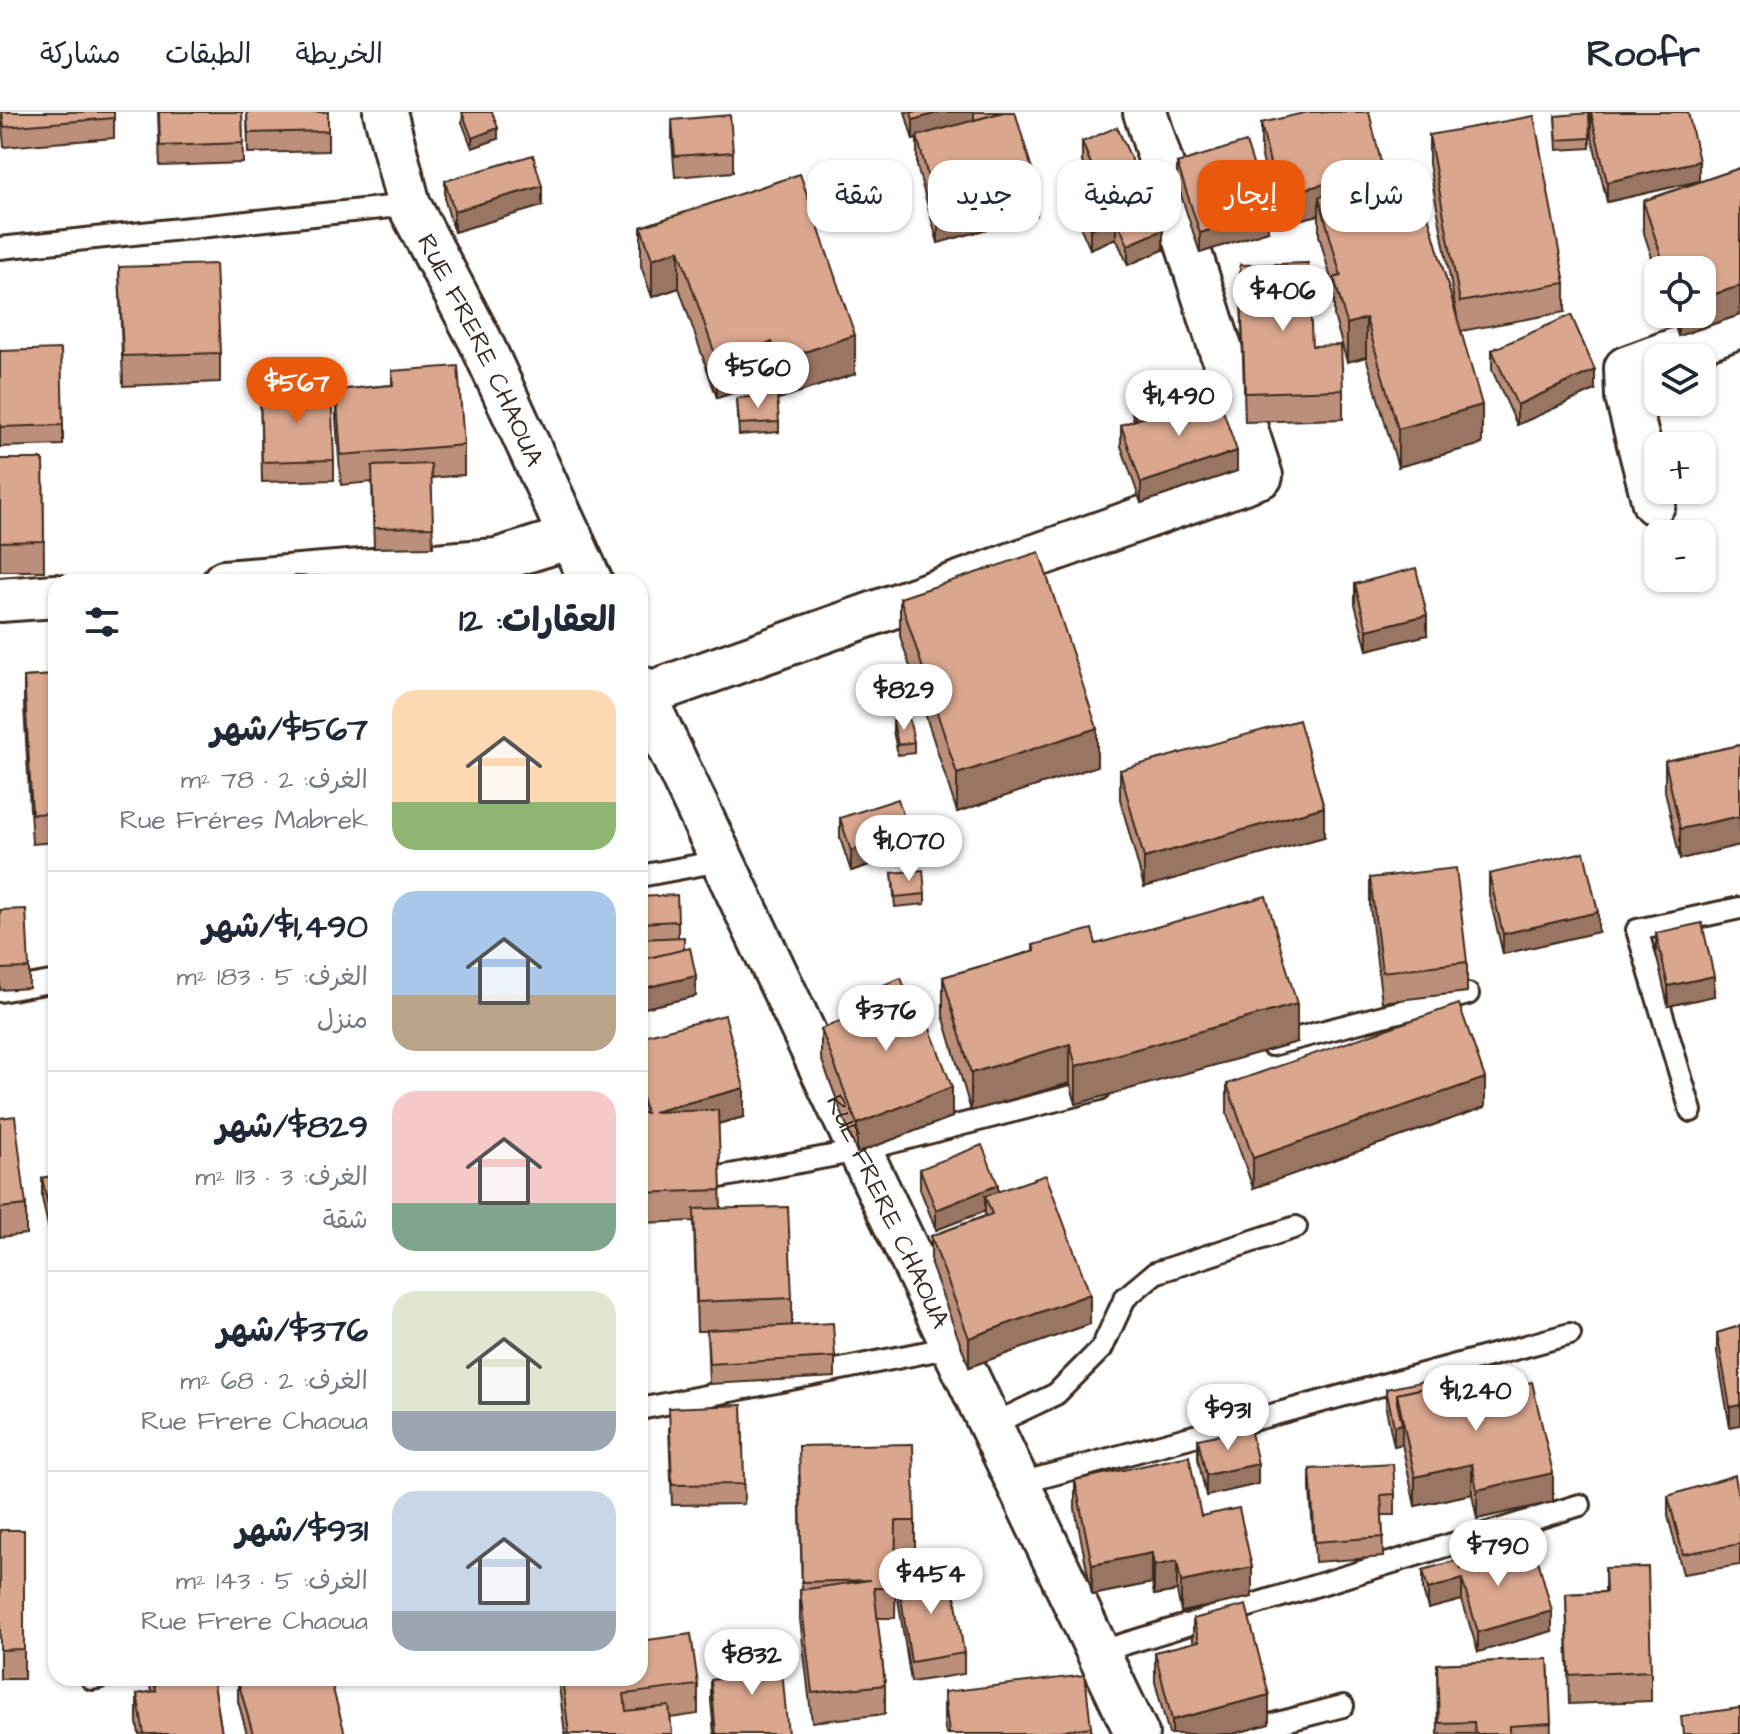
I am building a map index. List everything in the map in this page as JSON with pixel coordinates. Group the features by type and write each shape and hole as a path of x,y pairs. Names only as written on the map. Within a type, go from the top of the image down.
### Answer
{"street":[{"name":"RUE FRERE CHAOUA","path":"385,112 409,205 480,340 587,574"},
{"path":"648,689 1261,476 1145,112"},
{"path":"1644,464 1627,397 1626,368 1740,326"},
{"path":"323,574 497,560 571,537"},
{"path":"0,600 48,597"},
{"name":"RUE FRERE CHAOUA","path":"648,704 1137,1734"}],"lane":[{"path":"0,248 409,205"},
{"path":"648,874 720,861"},
{"path":"1691,1111 1637,930 1740,908"},
{"path":"0,991 48,982"},
{"path":"1255,1049 1468,994"},
{"path":"648,1190 858,1151 1118,1084"},
{"path":"989,1426 1056,1394 1102,1348 1125,1298 1155,1273 1296,1227"},
{"path":"1017,1484 1570,1334"},
{"path":"648,1407 952,1347"},
{"path":"1098,1652 1580,1505"},
{"path":"1235,1734 1343,1706"}],"building":[{"path":"2,112 114,112 114,118 4,127"},
{"path":"159,112 242,112 243,143 160,146"},
{"path":"247,112 328,112 328,131 248,133"},
{"path":"462,112 492,112 498,128 472,138"},
{"path":"911,112 940,112 913,120"},
{"path":"974,112 1004,112 974,120"},
{"path":"1004,112 1015,112 1029,160 928,160 928,177 917,136"},
{"path":"1308,112 1369,112 1380,160 1321,160 1321,185 1305,189 1305,160 1269,160 1261,123"},
{"path":"1688,112 1699,161 1607,182 1591,113"},
{"path":"1589,113 1590,138 1557,140 1555,116"},
{"path":"730,115 733,152 675,156 672,120"},
{"path":"1534,116 1565,283 1460,302 1429,135"},
{"path":"1117,127 1132,160 1089,160 1082,142"},
{"path":"1246,142 1252,160 1197,160 1197,224 1181,175 1181,162"},
{"path":"533,155 542,186 454,211 445,181"},
{"path":"1740,168 1740,286 1716,294 1716,256 1661,256 1643,201"},
{"path":"800,174 807,194 807,232 820,232 855,335 778,361 772,342 717,360 679,250 652,259 641,227"},
{"path":"1432,230 1482,405 1398,429 1366,318 1347,324 1334,278 1341,276 1329,232"},
{"path":"1122,232 1158,232 1128,245"},
{"path":"1308,263 1312,346 1341,345 1343,390 1245,393 1240,265"},
{"path":"216,264 220,353 123,356 119,267"},
{"path":"1571,315 1595,370 1517,405 1492,350"},
{"path":"61,349 63,425 0,427 0,351"},
{"path":"458,366 464,445 341,455 336,390 393,385 392,371"},
{"path":"1214,383 1216,393 1136,420 1132,403"},
{"path":"331,387 334,460 262,462 260,389"},
{"path":"1217,393 1237,451 1141,483 1121,425"},
{"path":"777,395 779,422 739,424 737,398"},
{"path":"0,459 43,459 44,541 0,542"},
{"path":"431,464 433,527 374,528 372,466"},
{"path":"1039,552 1097,728 957,774 900,598"},
{"path":"1416,568 1427,615 1367,630 1355,584"},
{"path":"48,676 48,813 32,814 24,677"},
{"path":"909,718 914,742 898,745 893,721"},
{"path":"1299,720 1324,807 1144,858 1120,770"},
{"path":"1740,745 1740,816 1680,829 1665,761"},
{"path":"898,799 909,832 851,851 840,818"},
{"path":"1584,852 1598,912 1503,934 1489,874"},
{"path":"1456,868 1467,962 1382,972 1370,878"},
{"path":"923,870 925,894 895,897 892,873"},
{"path":"677,895 678,921 648,923 648,897"},
{"path":"1266,896 1297,1004 1076,1066 1070,1044 971,1073 943,977 1035,951 1033,945 1092,929 1096,944"},
{"path":"26,909 29,968 0,969 0,910"},
{"path":"1702,923 1714,976 1668,986 1656,933"},
{"path":"684,937 684,950 648,958 648,939"},
{"path":"690,948 696,976 648,987 648,958"},
{"path":"901,978 911,1003 919,1000 952,1087 857,1124 821,1029 854,1016 848,999"},
{"path":"1459,1004 1485,1078 1253,1158 1227,1084"},
{"path":"725,1015 744,1088 653,1112 718,1110 721,1190 648,1193 648,1035"},
{"path":"15,1116 26,1205 0,1208 0,1118"},
{"path":"982,1145 998,1185 936,1210 920,1169"},
{"path":"1046,1175 1090,1294 969,1338 931,1236 992,1214 985,1196"},
{"path":"48,1177 48,1206 42,1178"},
{"path":"788,1207 792,1298 697,1302 694,1209"},
{"path":"833,1323 835,1357 709,1364 707,1330"},
{"path":"1740,1326 1740,1405 1730,1407 1717,1333"},
{"path":"1445,1377 1446,1383 1397,1394 1402,1424 1394,1426 1386,1389"},
{"path":"1453,1382 1457,1399 1532,1382 1553,1473 1477,1490 1472,1464 1415,1477 1397,1394"},
{"path":"742,1405 744,1484 672,1485 669,1408"},
{"path":"1250,1428 1258,1464 1206,1475 1198,1439"},
{"path":"913,1444 915,1521 896,1521 895,1588 874,1588 885,1685 812,1693 800,1590 870,1580 802,1582 799,1446"},
{"path":"1189,1456 1201,1516 1239,1508 1252,1567 1181,1582 1177,1561 1154,1566 1152,1553 1092,1565 1075,1480"},
{"path":"1393,1464 1395,1494 1381,1495 1383,1537 1315,1542 1310,1469"},
{"path":"1735,1475 1740,1505 1740,1544 1683,1554 1668,1496"},
{"path":"0,1530 24,1530 24,1649 0,1650"},
{"path":"1535,1549 1552,1611 1478,1632 1462,1579 1428,1589 1423,1570 1458,1560 1461,1569"},
{"path":"1648,1567 1651,1671 1569,1675 1566,1594 1606,1592 1605,1568"},
{"path":"951,1571 964,1653 911,1662 898,1579"},
{"path":"1246,1605 1269,1695 1172,1720 1155,1652 1199,1641 1193,1619"},
{"path":"691,1634 698,1685 624,1694 626,1711 669,1706 672,1734 569,1734 563,1686 648,1686 648,1640"},
{"path":"780,1649 788,1734 716,1734 711,1680 742,1676 740,1653"},
{"path":"1548,1659 1551,1723 1510,1726 1510,1734 1475,1734 1474,1722 1439,1723 1437,1664"},
{"path":"1085,1675 1091,1727 1036,1734 949,1734 944,1692"},
{"path":"155,1686 214,1686 222,1734 144,1734 137,1694 156,1691"},
{"path":"239,1686 332,1686 345,1734 253,1734"},
{"path":"1740,1708 1740,1734 1683,1734 1681,1716"}]}
